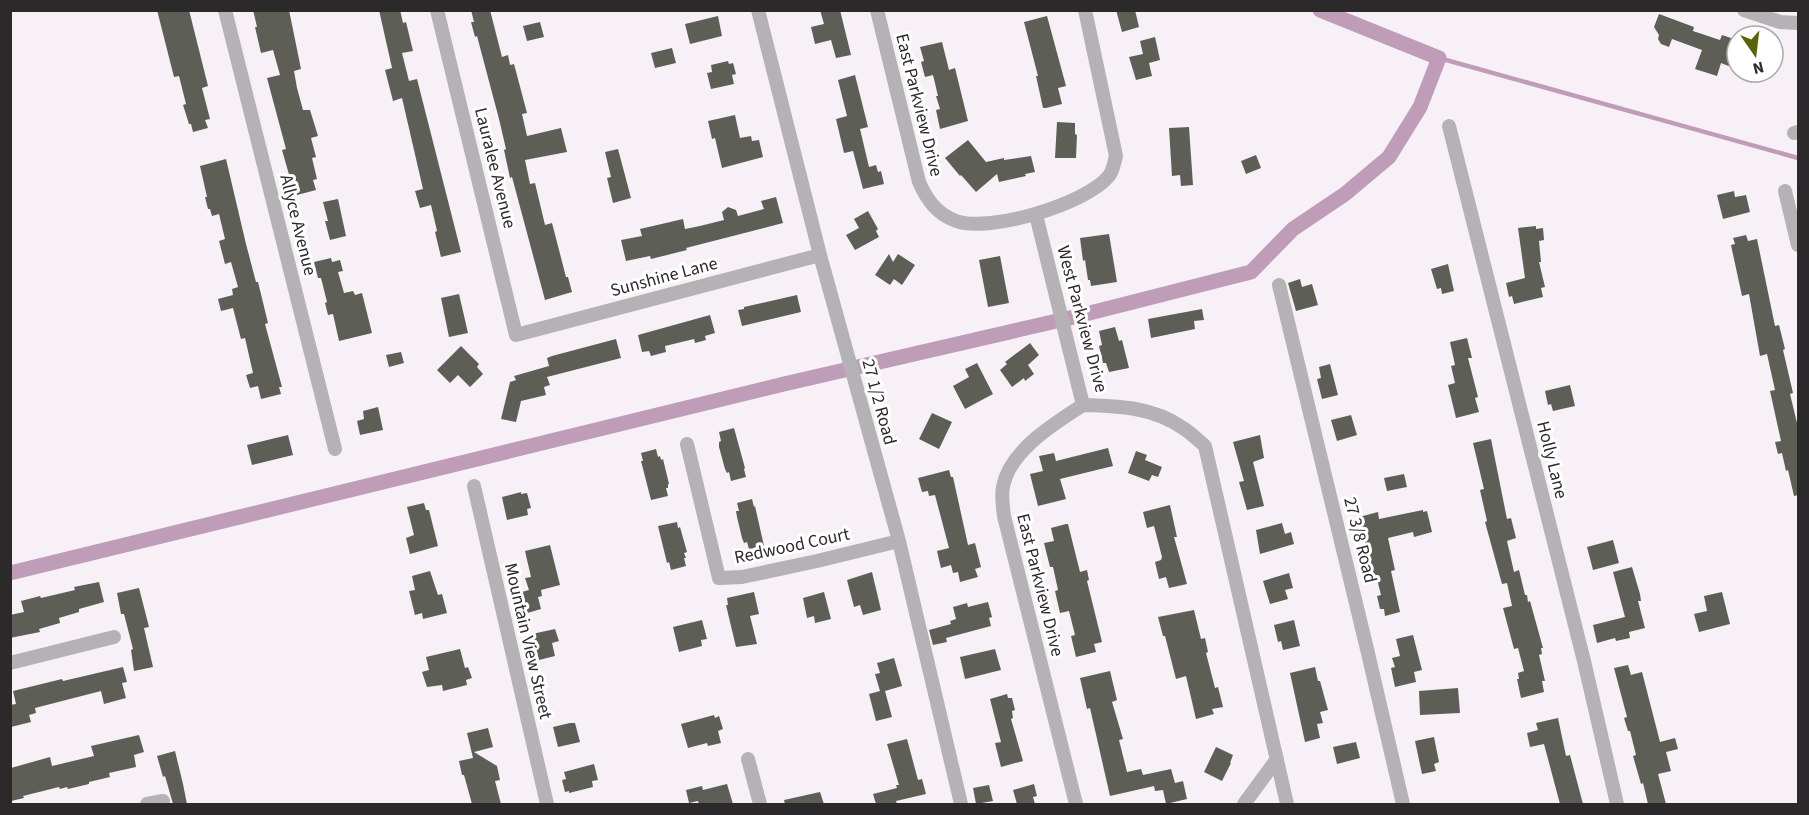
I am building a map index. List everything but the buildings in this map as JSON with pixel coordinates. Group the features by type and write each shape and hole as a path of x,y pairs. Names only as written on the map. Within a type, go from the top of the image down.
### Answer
{"street":[{"name":"Allyce Avenue","path":"225,10 335,449"},
{"name":"Lauralee Avenue","path":"437,10 516,335"},
{"name":"27 1/2 Road","path":"758,10 820,255 899,541 961,804"},
{"name":"East Parkview Drive","path":"877,10 919,182 926,197 938,211 957,221 976,225 1036,215"},
{"path":"1036,215 1094,190 1110,176 1116,156 1085,10"},
{"path":"1744,10 1779,16 1798,23"},
{"name":"Holly Lane","path":"1449,126 1584,661 1617,804"},
{"path":"1785,191 1798,245"},
{"name":"West Parkview Drive","path":"1036,215 1083,405 1123,406 1158,414 1184,428 1205,446 1287,804"},
{"name":"Sunshine Lane","path":"516,335 820,255"},
{"name":"27 3/8 Road","path":"1280,285 1403,804"},
{"name":"East Parkview Drive","path":"1077,804 1004,516 1003,488 1011,467 1023,451 1083,405"},
{"name":"Redwood Court","path":"687,444 719,578 753,575 899,541"},
{"name":"Mountain View Street","path":"474,486 547,804"},
{"path":"10,663 114,637"},
{"path":"748,759 760,804"},
{"path":"1244,804 1276,759"},
{"path":"147,804 163,801"}],"waterway":[{"path":"10,573 784,384 1074,317 1251,272 1293,229 1345,194 1389,157 1420,107 1439,58 1320,10"},
{"path":"1439,58 1798,158"}]}
